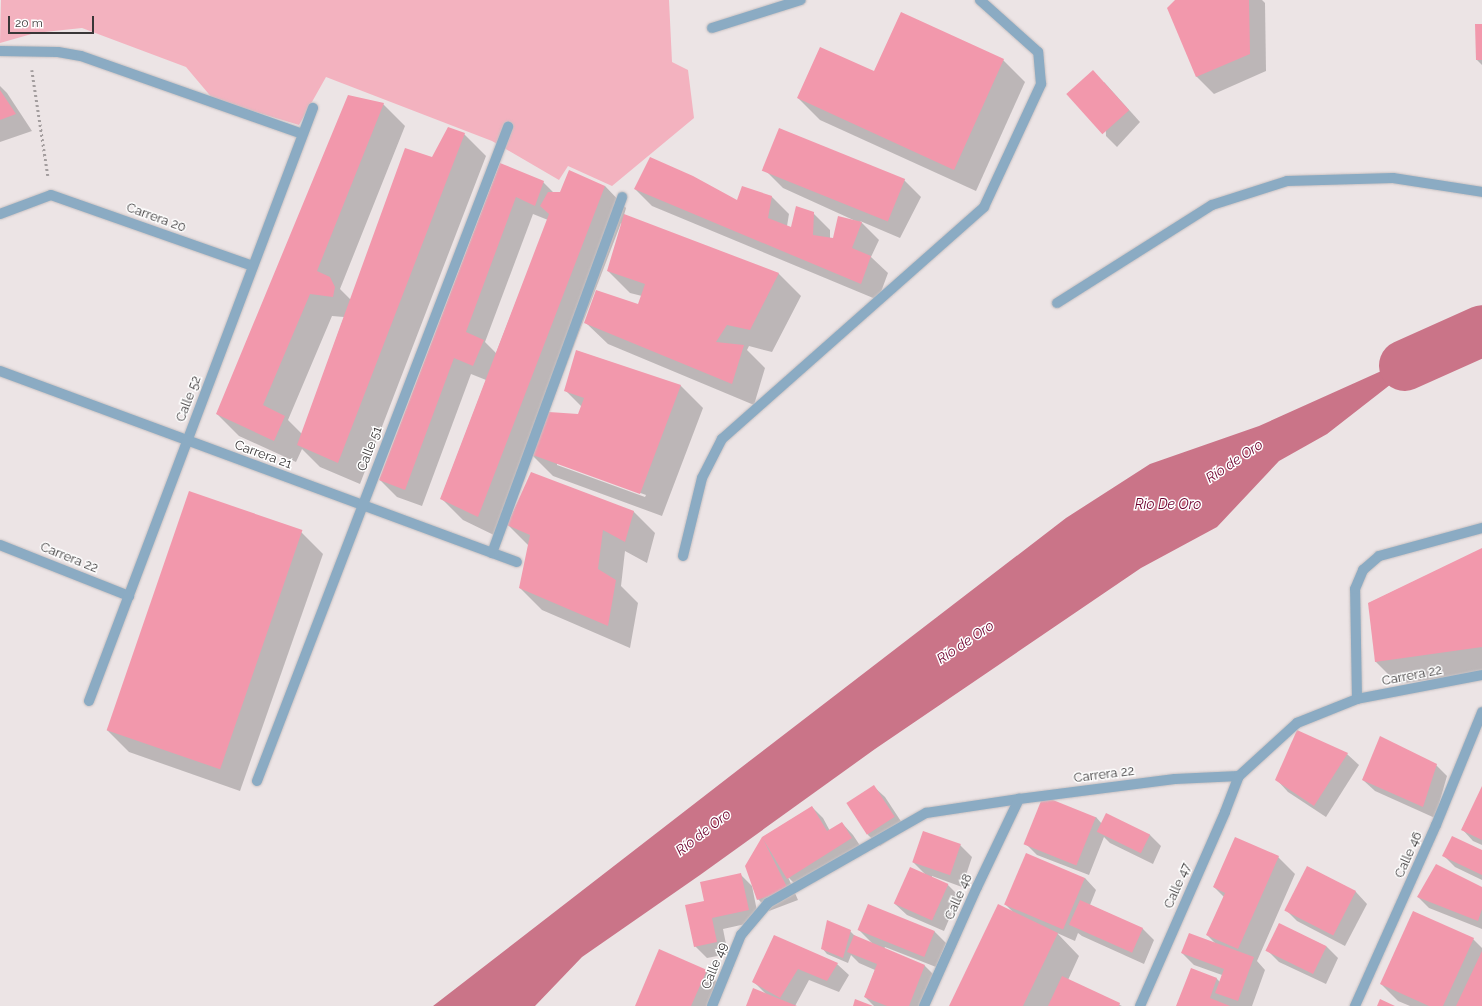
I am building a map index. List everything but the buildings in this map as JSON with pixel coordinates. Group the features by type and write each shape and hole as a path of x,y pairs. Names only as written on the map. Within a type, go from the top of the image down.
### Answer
{"street":[{"path":"712,28 801,0"},
{"path":"683,556 702,478 722,439 984,207 1041,84 1038,52 980,0"},
{"path":"0,51 29,50 58,52 80,56 303,134"},
{"name":"Calle 52","path":"89,701 313,108"},
{"name":"Calle 51","path":"257,781 508,127"},
{"path":"1057,303 1212,205 1287,181 1393,178 1482,192"},
{"path":"0,214 51,195"},
{"name":"Carrera 20","path":"51,195 253,266"},
{"path":"492,553 622,197"},
{"name":"Carrera 21","path":"0,371 517,562"},
{"path":"1357,699 1355,589 1364,570 1379,556 1482,528"},
{"name":"Carrera 22","path":"0,545 128,596"},
{"name":"Carrera 22","path":"741,935 768,903 926,813 1019,799 1175,779 1239,776 1297,723 1357,699 1482,676"},
{"name":"Calle 46","path":"1355,1006 1436,825 1482,712"},
{"name":"Calle 47","path":"1140,1006 1225,812 1239,776"},
{"name":"Calle 48","path":"924,1006 977,887 1019,799"},
{"name":"Calle 49","path":"712,1006 741,935"}],"path":[{"path":"29,50 51,195"}],"shaded area":[{"path":"1,0 669,0 672,62 688,70 694,118 612,186 568,166 559,180 492,141 326,77 299,125 213,99 186,67 82,28 35,33 0,43"}],"water":[{"name":"Rio De Oro","path":"1482,335 1482,354 1465,361 1395,381 1327,434 1279,461 1217,527 1141,568 875,749 700,875 582,957 535,1006 433,1006 1066,518 1150,464 1259,426 1457,337"}],"waterway":[{"name":"Río de Oro","path":"1404,365 1482,330"}]}
